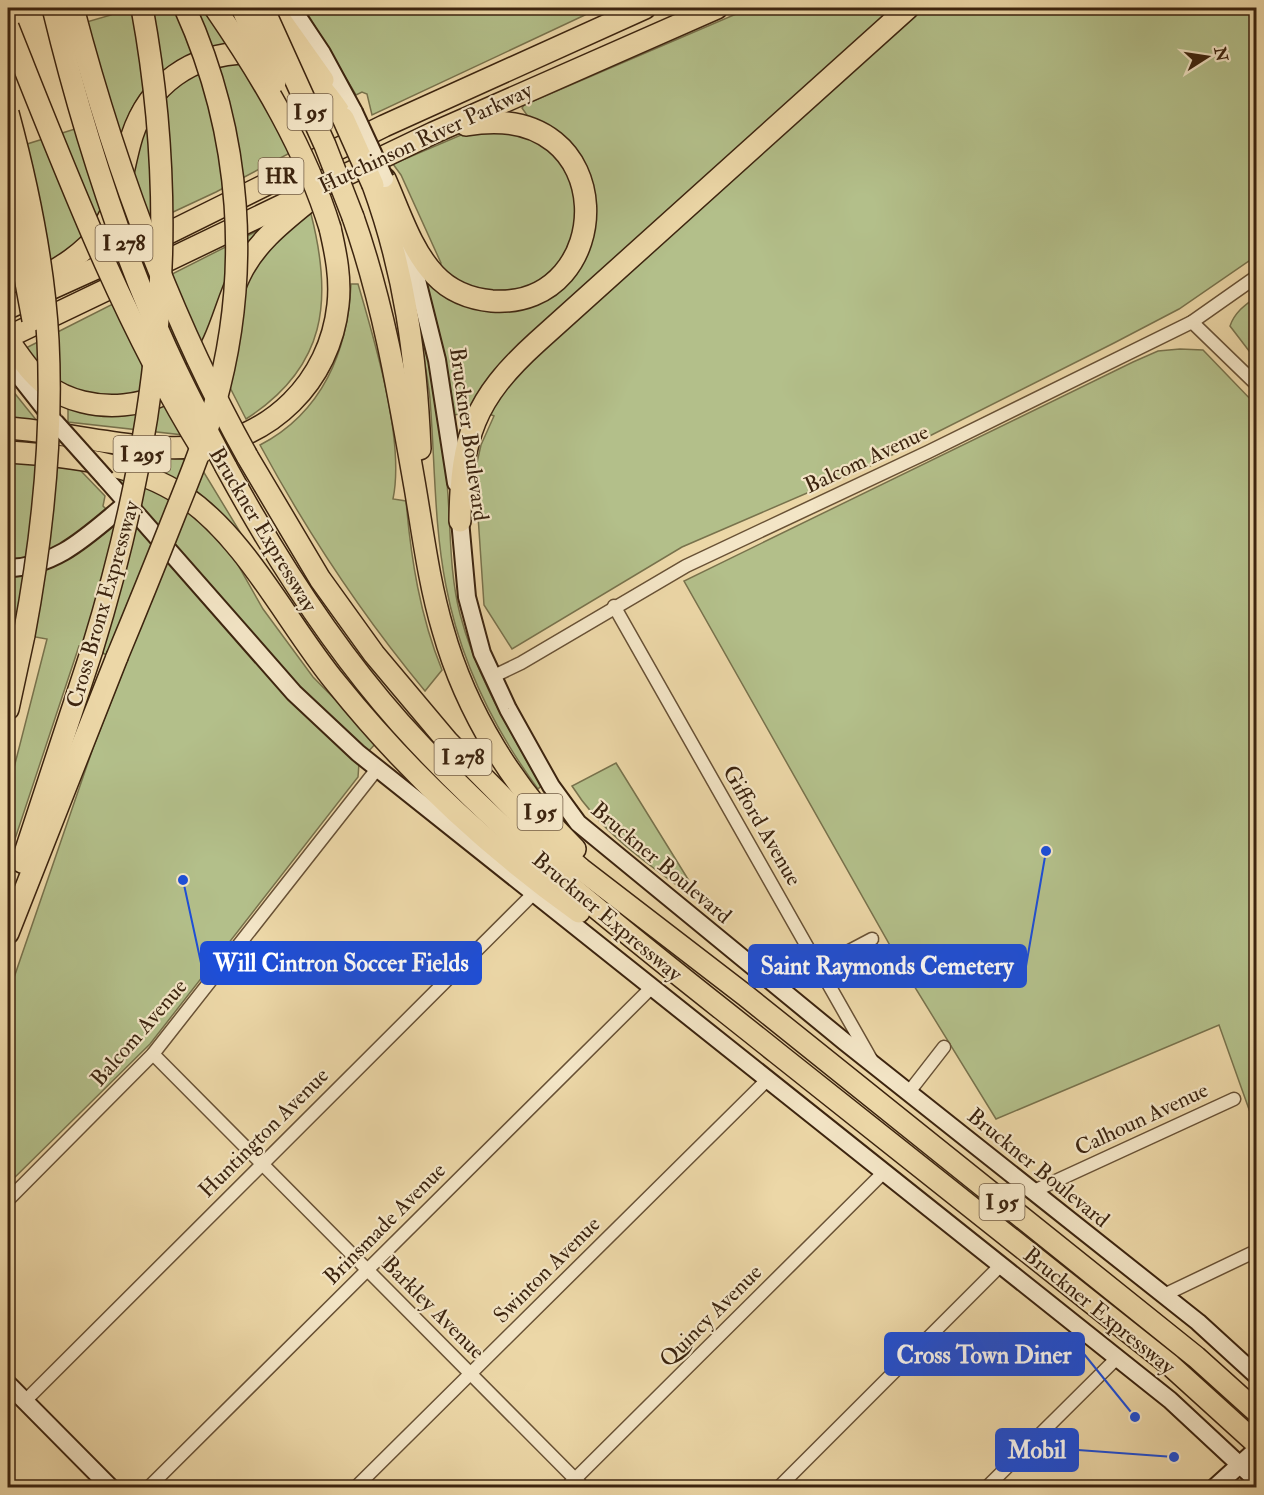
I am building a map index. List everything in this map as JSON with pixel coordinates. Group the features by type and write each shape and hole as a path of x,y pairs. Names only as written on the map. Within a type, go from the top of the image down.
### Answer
{"highway":[{"name":"Bruckner Expressway","path":"52,8 94,158 136,278 221,470 289,578 371,688 448,773 564,881 1170,1365 1250,1453"},
{"name":"Bruckner Expressway","path":"73,8 107,131 144,239 184,333 247,456 332,598 403,689 448,742 504,800 564,855 746,996 1196,1357 1257,1411"},
{"name":"Cross Bronx Expressway","path":"8,905 92,650 115,571 141,459 160,323 164,254 162,163 156,96 142,8"},
{"path":"8,933 208,429 226,361 234,303 237,233 230,156 215,88 185,8"},
{"path":"215,8 242,48 283,122 309,175 330,228"},
{"path":"8,428 182,448 222,443 266,424 305,388 317,369 331,338 337,316 339,285 330,228 308,157 242,8"},
{"name":"I 95","path":"263,8 328,153 353,218 376,292 390,347 428,563 443,630 458,674 477,715 512,775 540,811 587,861 746,996"},
{"path":"272,8 349,115 379,182 427,265 451,288 480,299 502,301 539,290 559,276 579,248 587,216 583,182 567,154 543,134 510,122 471,124 433,133"},
{"name":"Hutchinson River Parkway","path":"8,308 112,261 384,126 645,8"},
{"name":"Hutchinson River Parkway","path":"10,348 334,179 717,8"},
{"path":"460,521 463,470 470,432 484,403 507,373 529,349 908,8"},
{"name":"I 95","path":"8,27 105,264 161,378 221,470"},
{"path":"8,298 77,255 101,230 117,197 132,136 142,115 154,95 183,69 225,54 250,53 276,56 297,66 310,76 349,115"},
{"path":"8,113 34,226 48,341 46,454 38,545 24,635 8,709"},
{"path":"10,348 46,385 85,402 109,405 132,404 173,389 194,373 207,355 235,286 250,256 269,234 334,179"},
{"path":"379,182 408,312 416,376 428,563"},
{"path":"8,186 24,263 37,356 41,429 38,545"},
{"path":"8,452 80,460 133,471 165,485 201,509 233,541 336,683 427,785 479,832 572,906 688,982"}],"main road":[{"path":"292,8 322,53 349,115"},
{"name":"Bruckner Boulevard","path":"379,182 416,270 432,334 444,396 469,608 492,677 552,786 579,823 874,1064 1164,1295 1257,1375"},
{"path":"10,348 56,422 294,693 327,726 533,894 1187,1414 1250,1453 1257,1480"},
{"path":"8,568 34,564 61,555 127,503"},
{"path":"8,1384 111,1488"},
{"path":"1214,1488 1250,1453"}],"street":[{"name":"Balcom Avenue","path":"492,677 521,663 614,606 686,566 928,452 1192,322 1257,277"},
{"path":"1192,322 1257,384"},
{"name":"Gifford Avenue","path":"614,606 874,1064"},
{"name":"Balcom Avenue","path":"8,1200 153,1054 377,769"},
{"name":"Huntington Avenue","path":"25,1401 533,894"},
{"path":"819,967 872,939"},
{"name":"Brinsmade Avenue","path":"148,1488 651,988"},
{"path":"909,1092 944,1047"},
{"name":"Barkley Avenue","path":"153,1054 471,1373 575,1485"},
{"name":"Swinton Avenue","path":"355,1488 766,1080"},
{"name":"Calhoun Avenue","path":"1034,1191 1234,1099"},
{"name":"Quincy Avenue","path":"575,1485 883,1173"},
{"path":"1164,1295 1257,1251"},
{"path":"778,1488 1000,1266"},
{"path":"986,1488 1117,1358"}],"green space":[{"path":"112,8 228,8 240,35 235,44 217,46 183,58 154,79 132,108 125,125 109,189 94,225 67,254 8,290 8,96 27,144 91,124 66,28 111,15"},
{"path":"304,8 585,8 585,15 372,115 367,94 362,92 356,95"},
{"path":"750,8 899,8 467,413 454,415 439,332 425,277 518,305 589,240 552,130 529,118 522,108 524,105"},
{"path":"917,8 1256,8 1256,256 1179,309 872,465 682,547 512,649 484,605 475,471 481,445 494,416 487,413 515,372"},
{"path":"241,62 289,150 288,154 216,192 109,242 107,237 129,166 149,121 163,101 180,84 200,71"},
{"path":"468,132 529,134 568,168 579,222 560,264 529,288 479,292 438,271 441,263 401,175 393,164"},
{"path":"311,214 322,275 317,329 308,354 293,377 273,399 246,419 218,364 255,259 304,216"},
{"path":"271,224 205,343 183,373 130,396 86,394 55,380 24,349"},
{"path":"351,284 358,284 380,362 392,421 395,449 396,475 393,499 406,501 422,608 442,670 425,691 379,633 336,572 260,445 282,432 300,416 328,378 344,333"},
{"path":"1256,297 1256,360 1230,326 1244,306"},
{"path":"415,309 432,373 440,417 452,565 460,614 484,681 541,786 538,789 493,718 470,667 452,614 439,540 429,388"},
{"path":"1203,350 1256,405 1256,1129 1219,1025 996,1119 900,963 684,581 1133,362 1158,351"},
{"path":"8,385 37,421 8,417"},
{"path":"68,404 168,405 184,435 68,422"},
{"path":"94,449 197,461 240,532 94,454"},
{"path":"8,461 80,470 105,496 103,506 107,510 72,537 50,550 8,561"},
{"path":"115,477 152,487 183,505 214,535 234,558 263,609 313,677 377,742 367,753 312,702"},
{"path":"121,519 133,523 359,763 358,777 150,1044 8,1184 8,995 93,748 127,661 79,646 8,860 8,791 47,639 8,632 8,575 48,568 62,562"},
{"path":"616,763 704,905 615,837 572,786"}],"place":[{"name":"Saint Raymonds Cemetery","path":"1046,851"},
{"name":"Will Cintron Soccer Fields","path":"183,880"},
{"name":"Cross Town Diner","path":"1135,1417"},
{"name":"Mobil","path":"1174,1457"}]}
